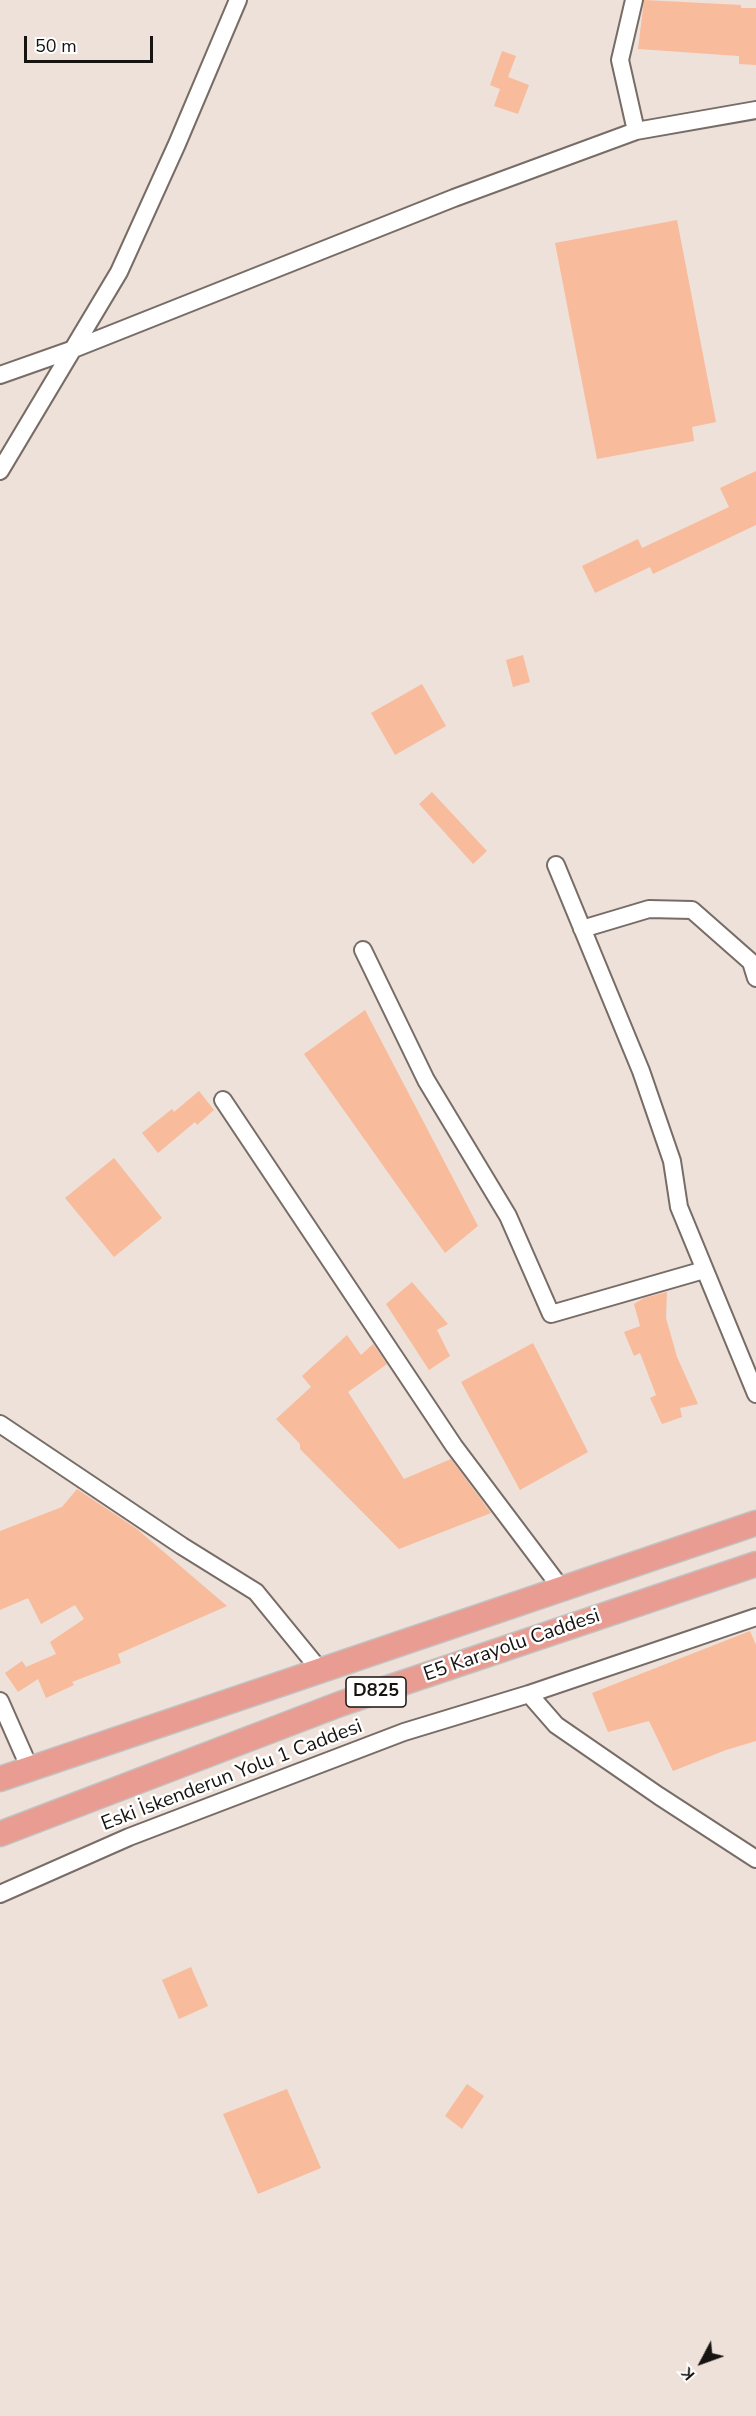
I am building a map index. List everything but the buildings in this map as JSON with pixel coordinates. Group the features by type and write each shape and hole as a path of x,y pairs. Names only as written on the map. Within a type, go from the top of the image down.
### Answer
{"highway":[{"name":"E5 Karayolu Caddesi","path":"0,1779 319,1669 756,1523"},
{"name":"E5 Karayolu Caddesi","path":"0,1833 340,1704 756,1564"}],"street":[{"path":"0,471 119,272 177,144 238,0"},
{"path":"634,0 620,60 636,131"},
{"path":"0,375 71,350 399,219 636,131 756,110"},
{"path":"556,866 640,1071 672,1161 679,1207 756,1394"},
{"path":"582,929 649,909 692,910 751,962 756,978"},
{"path":"363,950 426,1080 508,1216 550,1314 704,1270"},
{"path":"223,1100 454,1446 561,1588"},
{"path":"1,1425 182,1546 256,1592 319,1669"},
{"name":"Eski İskenderun Yolu 1 Caddesi","path":"0,1894 129,1837 384,1740 529,1694 756,1617"},
{"path":"529,1694 556,1725 659,1796 756,1858"},
{"path":"0,1701 30,1769"}]}
